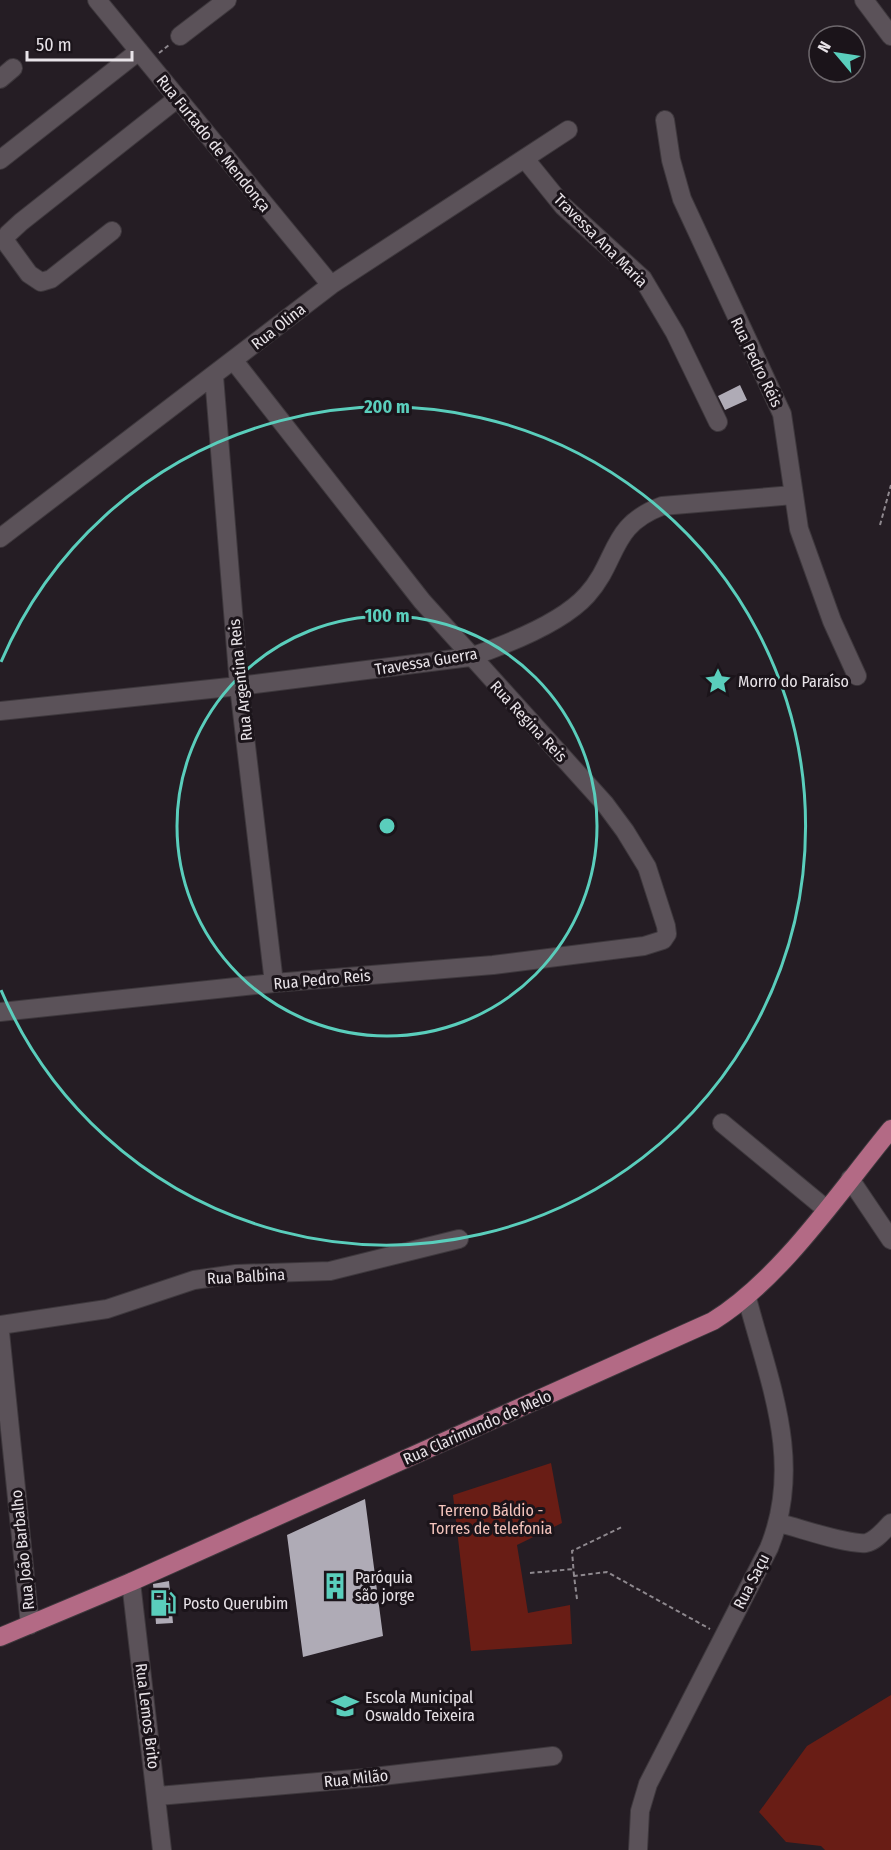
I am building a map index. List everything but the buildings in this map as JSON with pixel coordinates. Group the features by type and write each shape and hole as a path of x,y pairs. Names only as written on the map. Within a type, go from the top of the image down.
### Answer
{"main road":[{"name":"Rua Clarimundo de Melo","path":"0,1637 131,1582 713,1321 747,1298 826,1209 891,1129"}],"street":[{"name":"Rua Furtado de Mendonça","path":"98,0 331,285"},
{"path":"180,36 227,0"},
{"path":"864,0 891,36"},
{"path":"0,160 143,56"},
{"path":"112,231 51,279 41,282 29,274 5,241 8,234 21,222 178,98"},
{"name":"Rua Pedro Réis","path":"665,120 671,160 682,199 782,414 793,495 808,555 832,621 857,676"},
{"name":"Rua Olina","path":"0,538 331,285 568,130"},
{"name":"Travessa Ana Maria","path":"525,159 563,206 643,279 675,333 718,422"},
{"name":"Rua Regina Reis","path":"234,361 422,601 470,657 605,804 636,848 647,867 667,934 663,940 644,946"},
{"name":"Rua Argentina Reis","path":"214,376 239,686 274,983"},
{"name":"Travessa Guerra","path":"0,711 239,686 470,657 505,645 574,606 594,586 623,532 645,513 662,506 793,495"},
{"name":"Rua Pedro Reis","path":"0,1012 274,983 493,965 644,946"},
{"path":"722,1123 826,1209"},
{"path":"850,1179 891,1240"},
{"name":"Rua Balbina","path":"0,1325 107,1309 194,1280 236,1274 330,1271 459,1239"},
{"name":"Rua Saçu","path":"638,1850 640,1811 648,1784 779,1523 784,1501 786,1457 747,1298"},
{"name":"Rua João Barbalho","path":"0,1332 30,1625"},
{"path":"779,1523 855,1542 868,1543 879,1536 891,1523"},
{"name":"Rua Lemos Brito","path":"131,1582 158,1797 162,1850"},
{"name":"Rua Milão","path":"158,1797 365,1778 553,1756"}],"path":[{"path":"143,56 180,36"},
{"path":"880,525 891,485"},
{"path":"577,1599 572,1551 622,1527"},
{"path":"530,1573 574,1569"},
{"path":"574,1576 607,1572 723,1636"}],"green space":[{"name":"Terreno Báldio - Torres de telefonia","path":"551,1463 562,1523 517,1545 528,1613 570,1605 572,1644 471,1651 453,1495"},
{"path":"891,1695 891,1850 825,1850 821,1846 786,1842 759,1812 807,1746"}],"place":[{"name":"Morro do Paraíso","path":"718,681"},
{"name":"Paróquia são jorge","path":"335,1586"},
{"name":"Posto Querubim","path":"163,1603"},
{"name":"Escola Municipal Oswaldo Teixeira","path":"345,1706"}]}
